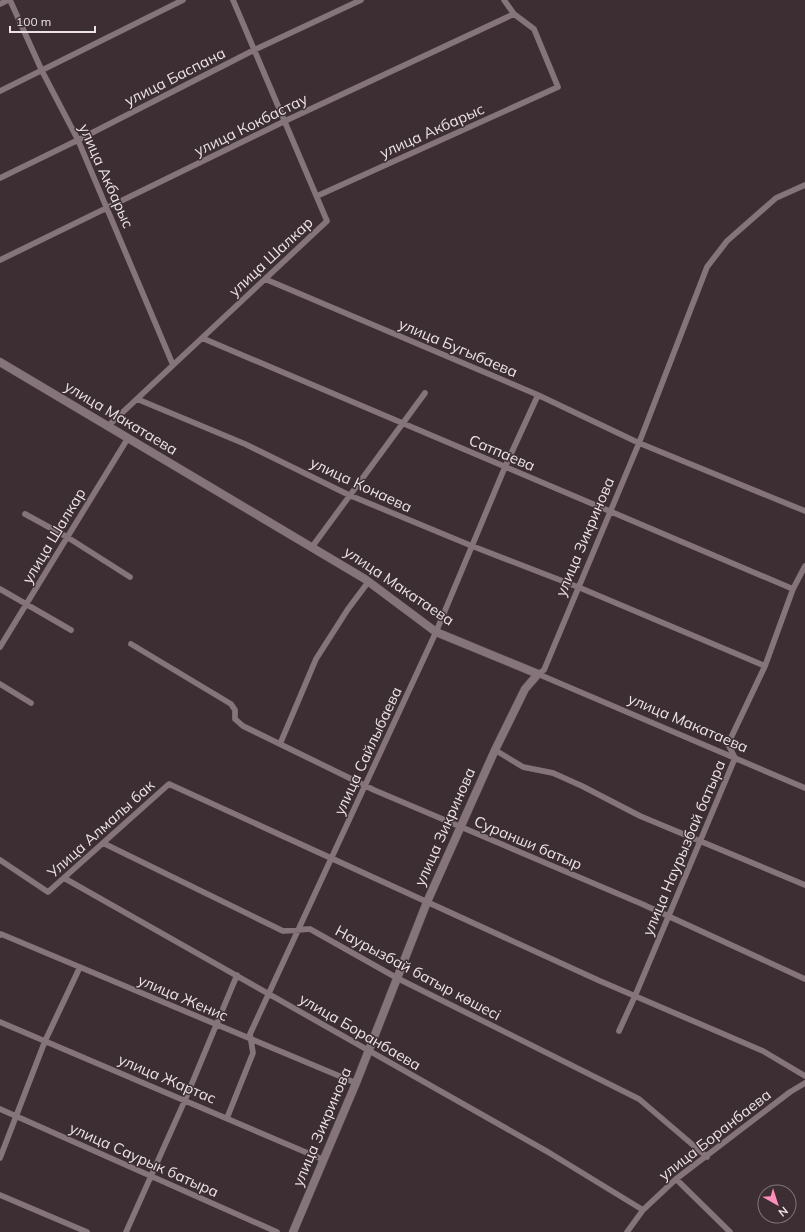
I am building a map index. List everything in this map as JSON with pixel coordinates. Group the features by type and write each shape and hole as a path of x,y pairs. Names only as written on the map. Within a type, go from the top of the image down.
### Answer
{"street":[{"path":"0,4 9,0"},
{"name":"улица Акбарыс","path":"9,0 42,71 78,140 173,365"},
{"path":"0,91 183,0"},
{"name":"улица Шалкар","path":"108,426 327,221 233,0"},
{"name":"улица Баспана","path":"0,178 254,50 361,0"},
{"path":"504,0 514,14"},
{"name":"улица Акбарыс","path":"317,196 558,87 534,29 514,14"},
{"name":"улица Кокбастау","path":"0,260 285,121 514,14"},
{"name":"улица Зикринова","path":"294,1232 356,1083 427,902 495,750 525,689 538,674 544,670 639,443 707,268 727,241 776,198 805,185"},
{"name":"улица Бугыбаева","path":"265,279 538,395 639,443 805,511"},
{"name":"Сатпаева","path":"202,338 793,589"},
{"name":"улица Макатаева","path":"0,362 369,581 436,632 805,788"},
{"path":"312,547 425,393"},
{"name":"улица Сайлыбаева","path":"227,1118 253,1053 250,1034 436,632 504,467 538,395"},
{"name":"улица Конаева","path":"137,399 245,444 349,495 472,546 578,587 765,666"},
{"name":"улица Шалкар","path":"0,647 128,438"},
{"path":"24,514 67,537 130,577"},
{"name":"улица Наурызбай батыра","path":"619,1031 636,996 668,916 736,758 728,744 765,666 793,589 805,566"},
{"path":"280,744 316,659 348,609 369,581"},
{"path":"0,589 71,630"},
{"name":"Суранши батыр","path":"131,644 231,704 235,710 235,719 239,723 280,744 364,785 668,916 805,979"},
{"path":"0,684 31,703"},
{"path":"495,750 523,767 553,773 640,816 805,885"},
{"name":"Улица Алмалы бак","path":"0,860 48,892 169,784 332,859"},
{"name":"Наурызбай батыр көшесі","path":"103,843 283,931 310,929 397,978 639,1099 707,1157"},
{"path":"332,859 636,996 763,1051 805,1076"},
{"name":"улица Боранбаева","path":"64,878 548,1152 643,1210"},
{"name":"улица Женис","path":"1,934 356,1083"},
{"path":"0,1158 45,1041 80,967"},
{"path":"126,1232 185,1100 237,975"},
{"name":"улица Жартас","path":"0,1022 324,1160"},
{"name":"улица Боранбаева","path":"628,1232 643,1210 676,1179 707,1157 790,1092 805,1083"},
{"name":"улица Саурык батыра","path":"0,1109 277,1232"},
{"path":"676,1179 730,1232"},
{"path":"0,1195 87,1232"}]}
